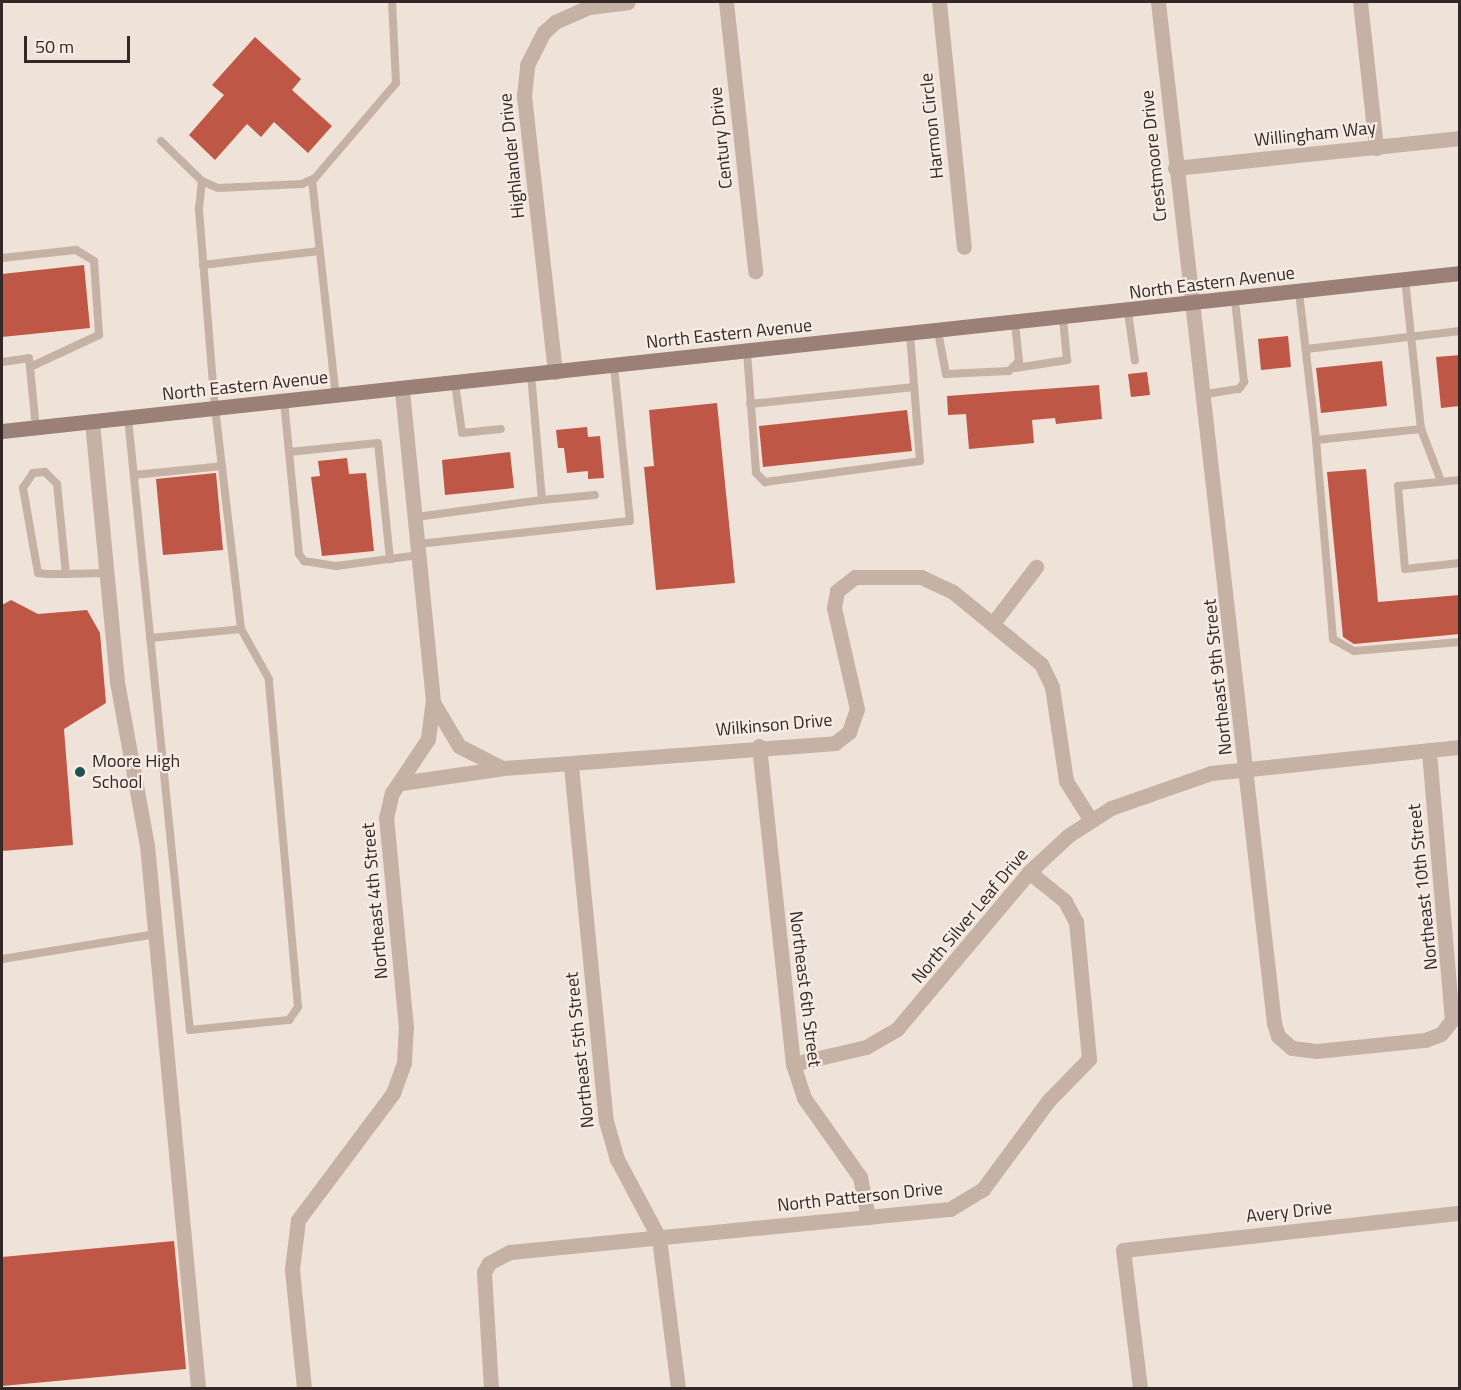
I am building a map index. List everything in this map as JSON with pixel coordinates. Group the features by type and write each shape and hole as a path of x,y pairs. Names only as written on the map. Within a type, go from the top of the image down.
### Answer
{"main road":[{"name":"North Eastern Avenue","path":"2,431 1128,312 1460,273"}],"street":[{"name":"Highlander Drive","path":"555,372 524,96 527,65 555,22 589,7 628,2"},
{"name":"Century Drive","path":"726,2 755,271"},
{"name":"Harmon Circle","path":"939,2 964,247"},
{"name":"Crestmoore Drive","path":"1158,2 1190,305"},
{"path":"1360,2 1377,148"},
{"name":"Willingham Way","path":"1175,168 1460,138"},
{"name":"Northeast 9th Street","path":"1190,305 1206,394 1274,1023 1284,1044"},
{"name":"Northeast 4th Street","path":"304,1389 292,1269 298,1220 393,1092 404,1062 406,1028 386,818 401,783 428,739 433,701 402,389"},
{"path":"92,422 106,573 156,934 198,1389"},
{"path":"993,623 1036,567"},
{"name":"Wilkinson Drive","path":"401,783 504,768 571,766 759,746 836,743 853,725 857,709 834,608 846,580 932,579 1031,654 1049,678 1066,781 1090,819"},
{"path":"433,701 459,746 504,768"},
{"name":"Northeast 6th Street","path":"759,746 793,1064 804,1098 860,1177 868,1217"},
{"name":"North Silver Leaf Drive","path":"793,1064 866,1047 905,1022 1029,872 1090,819 1169,784 1247,768 1460,747"},
{"name":"Northeast 10th Street","path":"1284,1044 1316,1051 1425,1040 1441,1034 1452,1020 1429,750"},
{"name":"Northeast 5th Street","path":"571,766 606,1121 616,1159 659,1238 678,1389"},
{"name":"North Patterson Drive","path":"491,1389 482,1300 489,1263 518,1251 950,1209 971,1200 1048,1101 1089,1059 1076,922 1065,901 1029,872"},
{"name":"Avery Drive","path":"1140,1389 1123,1250 1460,1213"}],"lane":[{"path":"161,141 202,181 218,189 312,180 396,83 392,2"},
{"path":"312,180 336,396"},
{"path":"128,418 190,1030 289,1020 298,1007 269,679 241,629 215,409 203,265 202,181"},
{"path":"2,258 76,250 94,261 99,335 30,368"},
{"path":"203,265 319,251"},
{"path":"1405,280 1421,429 1441,481"},
{"path":"1299,292 1316,440 1333,639 1354,651 1460,642"},
{"path":"1206,394 1239,389 1244,382 1235,300"},
{"path":"1128,312 1135,361"},
{"path":"938,332 946,374 1015,368 1067,360 1063,319"},
{"path":"1015,324 1015,368"},
{"path":"1306,349 1460,331"},
{"path":"747,352 756,472 765,482 916,464 923,457 910,335"},
{"path":"2,362 29,358 36,428"},
{"path":"284,402 299,554 304,561 336,566 390,559 419,550 630,521 614,366"},
{"path":"531,375 542,500"},
{"path":"455,383 462,433 501,429"},
{"path":"750,404 914,387"},
{"path":"1316,440 1421,429"},
{"path":"289,452 378,443 390,559"},
{"path":"134,475 222,466"},
{"path":"66,574 57,484 45,472 33,473 23,488 33,565 38,573 66,574 106,573"},
{"path":"1460,480 1398,486 1405,569 1460,563"},
{"path":"416,517 595,495"},
{"path":"150,638 241,629"},
{"path":"2,959 156,934"}],"building":[{"path":"255,37 301,79 292,90 332,126 308,153 274,122 261,137 247,124 215,160 189,135 224,95 212,85"},
{"path":"84,265 90,328 2,337 2,274"},
{"path":"1288,336 1291,367 1261,370 1258,339"},
{"path":"1460,355 1460,406 1441,408 1436,357"},
{"path":"1382,361 1387,406 1321,413 1316,368"},
{"path":"1147,372 1150,395 1131,397 1128,374"},
{"path":"1099,385 1102,419 1056,424 1055,418 1032,420 1034,443 969,449 966,414 948,415 947,396"},
{"path":"717,403 735,583 656,590 644,467 654,466 649,410"},
{"path":"907,410 912,451 763,467 759,426"},
{"path":"587,427 588,437 600,436 604,478 588,479 588,471 567,473 564,448 558,448 556,430"},
{"path":"510,452 514,488 445,495 442,460"},
{"path":"347,458 349,474 366,473 374,551 322,556 311,477 320,476 318,461"},
{"path":"1366,469 1378,602 1460,595 1460,634 1354,644 1343,637 1327,472"},
{"path":"216,473 223,550 163,555 156,479"},
{"path":"11,600 38,614 87,610 100,633 106,703 64,729 73,845 2,851 2,605"},
{"path":"174,1241 186,1369 2,1386 2,1257"}],"place":[{"name":"Moore High School","path":"80,772"}]}
